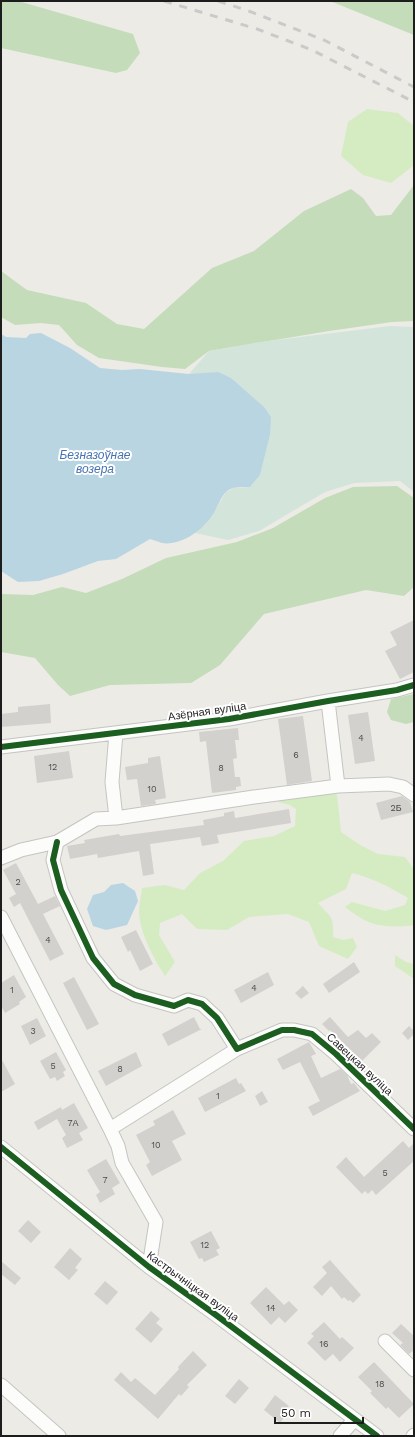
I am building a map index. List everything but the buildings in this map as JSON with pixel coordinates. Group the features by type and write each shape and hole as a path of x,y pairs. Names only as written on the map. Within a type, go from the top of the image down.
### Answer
{"street":[{"name":"Азёрная вуліца","path":"1,746 229,719 398,690 414,685"},
{"path":"328,701 338,786"},
{"path":"116,733 112,782 116,818"},
{"path":"1,858 21,850 57,842 96,819 116,818 338,786 389,784 404,787 414,795"},
{"path":"57,842 53,860 61,890 93,958 114,984 135,994 174,1006 188,1000 202,1004 217,1018 237,1049"},
{"path":"1,917 110,1129 118,1146 122,1163 156,1222 149,1267"},
{"name":"Савецкая вуліца","path":"110,1129 237,1049 282,1030 294,1030 312,1034 336,1054 414,1129"},
{"name":"Кастрычніцкая вуліца","path":"1,1147 149,1267 216,1315 376,1436"},
{"path":"385,1341 414,1370"},
{"path":"1,1385 59,1436"},
{"path":"340,1436 354,1420"}],"green space":[{"path":"1,1 18,1 133,34 140,53 127,70 116,73 1,48"},
{"path":"330,1 414,1 414,35"},
{"path":"367,109 398,113 414,126 413,166 391,183 363,175 341,156 348,122"},
{"path":"414,185 414,321 392,322 329,331 209,351 185,369 99,358 77,345 59,325 41,323 15,325 1,317 1,271 27,290 86,303 117,324 144,329 212,268 254,251 304,211 351,189 363,198 376,216 391,215"},
{"path":"397,486 414,498 414,587 404,596 366,590 264,614 220,665 191,683 110,685 70,696 58,685 35,658 1,652 1,594 33,595 62,587 86,593 122,579 166,558 237,542 273,528 325,498 353,487"},
{"path":"414,694 414,722 406,724 391,720 387,712 391,699"},
{"path":"329,791 337,795 341,832 360,845 378,854 405,857 414,869 414,925 394,927 377,925 361,918 345,907 352,902 385,911 405,905 408,898 381,883 352,873 346,889 318,903 331,917 333,937 343,940 353,938 357,947 348,959 319,946 309,922 288,914 249,917 227,930 197,929 182,914 160,923 159,935 175,962 165,976 152,954 142,930 139,913 142,888 165,885 184,890 200,873 223,861 244,841 274,836 295,826 296,809 290,805 278,802 292,794"},
{"path":"395,955 406,962 414,964 414,979 395,966"}],"shaded area":[{"path":"390,326 414,327 414,492 400,481 354,483 325,492 259,531 228,540 195,533 205,525 212,516 226,492 234,488 250,487 260,475 270,435 189,374 209,351 260,342"}],"water":[{"name":"Безназоўнае возера","path":"41,333 70,348 100,368 122,370 140,369 189,374 218,372 231,378 264,407 271,417 270,435 260,475 250,487 240,487 228,490 222,497 208,522 197,532 183,540 162,543 150,539 116,559 98,561 39,581 18,582 1,571 1,334 6,337 26,338 30,334"},
{"path":"123,883 135,891 138,901 127,925 106,930 93,926 87,909 93,895 104,892 111,885"}],"railway":[{"path":"164,1 257,29 312,50 414,102"},
{"path":"218,1 246,10 324,40 414,87"}],"cycle path":[{"path":"1,747 229,719 397,690 414,685"},
{"path":"57,842 53,860 61,890 93,958 114,984 135,995 174,1006 188,1000 202,1004 217,1018 237,1049 282,1030 294,1030 312,1034 336,1054 414,1129"},
{"path":"1,1147 149,1267 216,1315 377,1436"}]}
